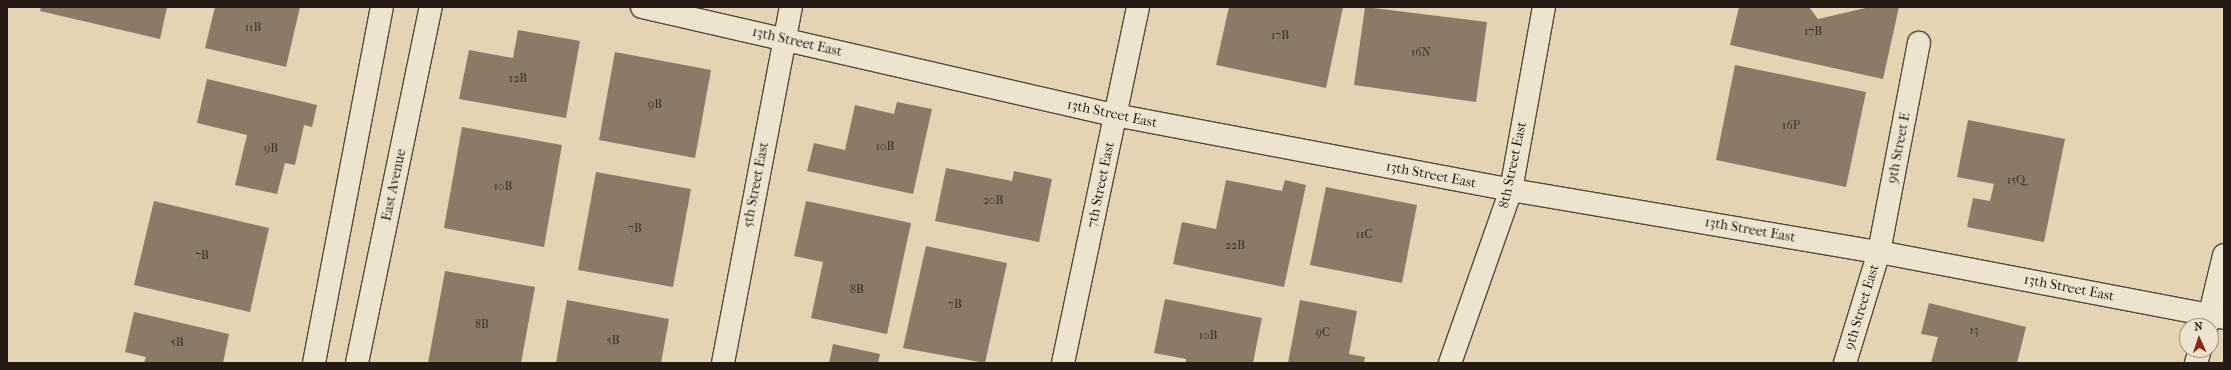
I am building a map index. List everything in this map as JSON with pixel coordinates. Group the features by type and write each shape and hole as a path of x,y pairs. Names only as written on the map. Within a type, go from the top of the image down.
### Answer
{"street":[{"path":"314,363 382,7"},
{"name":"East Avenue","path":"357,363 430,7"},
{"name":"13th Street East","path":"642,7 1115,115 1511,190 1879,252 2204,318"},
{"name":"5th Street East","path":"723,363 791,7"},
{"name":"7th Street East","path":"1063,363 1138,7"},
{"name":"8th Street East","path":"1450,363 1511,190 1544,7"},
{"name":"9th Street E","path":"1879,252 1919,43"},
{"name":"9th Street East","path":"1845,363 1879,252"},
{"path":"2214,318 2224,254"}],"building":[{"path":"41,7 167,7 160,39 40,11"},
{"path":"215,7 300,7 286,67 205,48"},
{"path":"1229,7 1343,7 1326,88 1216,65"},
{"path":"1365,7 1487,22 1476,102 1354,85"},
{"path":"1739,7 1809,7 1818,19 1870,7 1899,7 1883,79 1730,45"},
{"path":"518,30 580,41 566,118 459,99 469,50 513,58"},
{"path":"615,52 711,70 695,158 599,140"},
{"path":"1735,65 1866,92 1846,187 1716,160"},
{"path":"207,79 317,105 312,127 304,125 295,165 285,163 277,194 235,185 247,135 197,123"},
{"path":"897,102 932,109 913,194 807,171 814,143 845,150 855,105 894,114"},
{"path":"1968,120 2065,139 2044,242 1967,227 1973,198 1990,201 1994,184 1957,177"},
{"path":"462,127 562,145 544,247 444,228"},
{"path":"946,168 1012,181 1014,171 1052,179 1039,242 935,221"},
{"path":"596,172 691,189 673,287 578,270"},
{"path":"1226,180 1282,191 1285,180 1306,185 1284,287 1173,264 1182,222 1216,229"},
{"path":"1326,187 1417,205 1402,283 1310,265"},
{"path":"154,201 269,228 250,312 134,285"},
{"path":"806,201 911,223 887,334 811,318 823,262 794,256"},
{"path":"926,246 1007,263 985,363 903,348"},
{"path":"445,271 535,287 521,363 428,363"},
{"path":"1165,299 1262,318 1253,363 1186,363 1186,359 1154,353"},
{"path":"567,300 669,319 661,363 556,363"},
{"path":"1300,300 1357,311 1349,354 1365,357 1364,363 1288,363"},
{"path":"1929,303 2026,327 2017,363 1931,363 1938,337 1921,334"},
{"path":"134,312 229,334 223,363 144,363 146,357 125,352"},
{"path":"833,344 880,354 878,363 829,363"}]}
